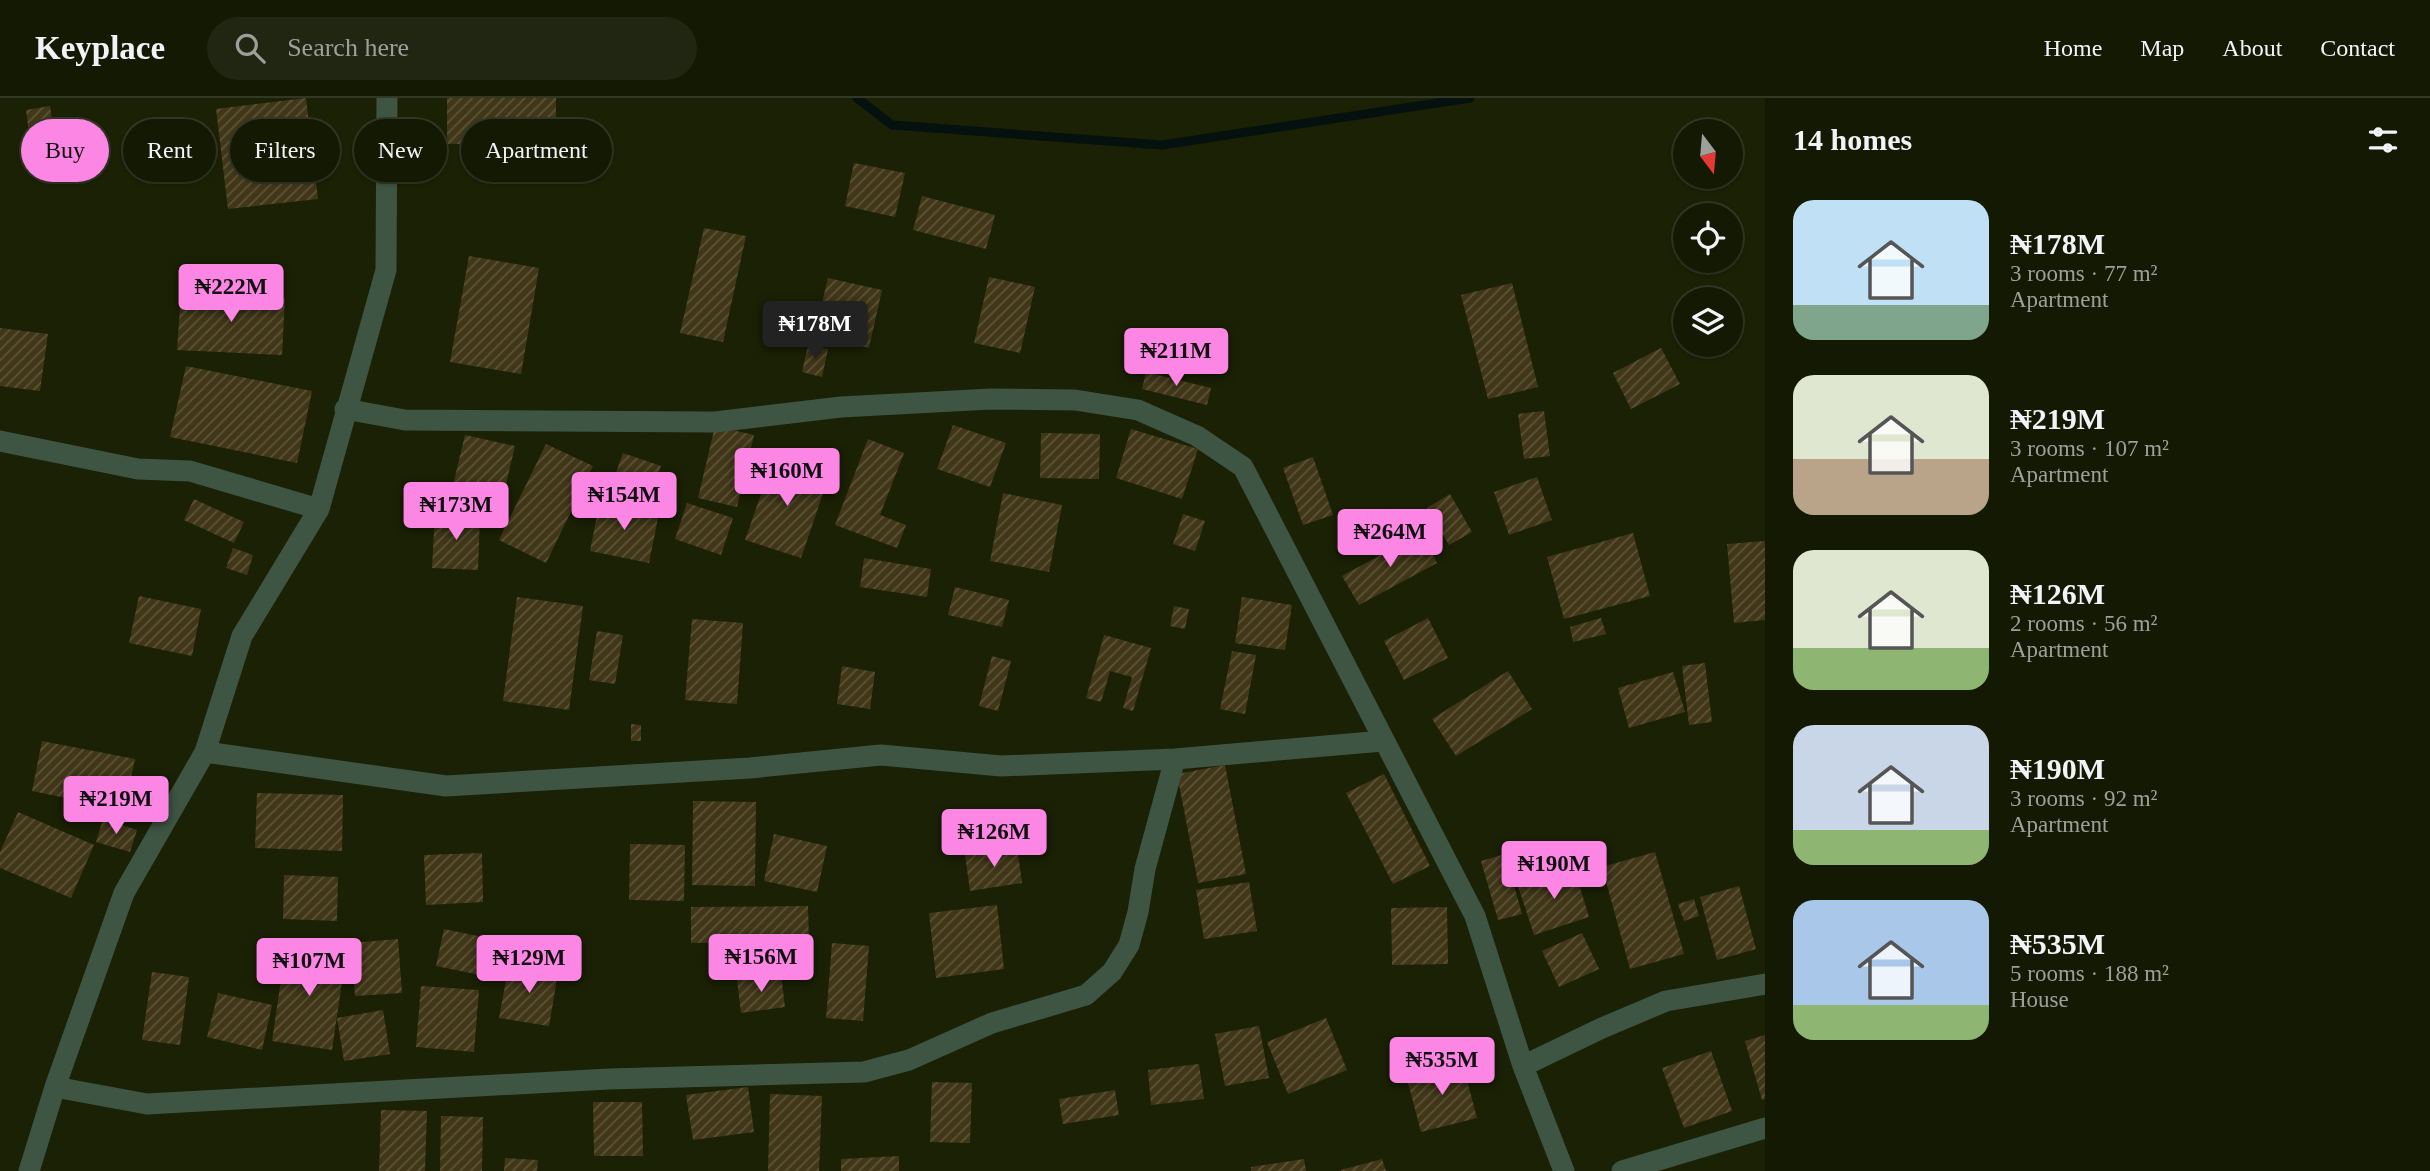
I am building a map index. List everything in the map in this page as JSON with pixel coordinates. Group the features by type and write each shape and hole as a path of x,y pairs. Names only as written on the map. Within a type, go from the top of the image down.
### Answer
{"street":[{"path":"29,1171 55,1087 124,893 205,752 242,636 319,509 386,270 387,98"},
{"path":"345,409 405,420 715,422 841,407 991,399 1075,400 1138,410 1197,436 1242,467 1475,916 1522,1066 1564,1171"},
{"path":"0,441 138,469 190,471 319,509"},
{"path":"205,752 446,786 750,768 881,755 1001,766 1175,759 1383,741"},
{"path":"55,1087 147,1104 609,1079 864,1072 909,1060 992,1023 1086,995 1112,972 1129,945 1145,869 1175,759"},
{"path":"1522,1066 1602,1028 1666,1002 1765,984"},
{"path":"1622,1171 1765,1128"}],"building":[{"path":"306,98 308,119 230,119 230,182 316,182 318,199 228,209 216,109"},
{"path":"447,98 556,98 556,119 461,119 461,144 447,144"},
{"path":"50,106 52,119 27,119 26,110"},
{"path":"854,163 905,173 895,217 845,206"},
{"path":"922,196 995,215 986,249 913,230"},
{"path":"704,228 746,236 723,342 680,333"},
{"path":"469,256 539,268 521,374 450,362"},
{"path":"989,277 1035,287 1020,353 974,343"},
{"path":"828,278 882,290 869,348 814,336"},
{"path":"1512,283 1538,387 1488,399 1461,295"},
{"path":"181,292 285,298 282,355 177,350"},
{"path":"0,328 48,334 40,391 0,386"},
{"path":"808,345 828,349 822,377 802,372"},
{"path":"1661,348 1680,384 1631,409 1613,373"},
{"path":"186,366 312,391 297,463 170,437"},
{"path":"1146,372 1211,388 1207,405 1142,389"},
{"path":"1544,411 1550,456 1524,459 1518,414"},
{"path":"953,425 1006,443 990,487 937,469"},
{"path":"715,426 754,435 737,507 698,498"},
{"path":"1131,429 1198,449 1182,499 1116,478"},
{"path":"1041,433 1100,434 1099,479 1040,478"},
{"path":"465,435 515,446 503,497 453,485"},
{"path":"868,439 904,453 880,515 906,525 897,548 835,525"},
{"path":"546,444 593,466 546,563 499,540"},
{"path":"623,453 661,466 647,505 609,492"},
{"path":"774,457 829,476 801,558 745,540"},
{"path":"1313,457 1333,515 1303,525 1283,468"},
{"path":"1537,477 1552,520 1509,535 1494,492"},
{"path":"1003,493 1062,505 1049,572 990,561"},
{"path":"1450,494 1472,532 1449,545 1427,508"},
{"path":"194,499 244,522 234,543 184,520"},
{"path":"600,501 659,513 649,563 590,551"},
{"path":"687,503 733,518 721,555 675,539"},
{"path":"435,513 480,515 478,570 432,568"},
{"path":"1183,514 1205,521 1195,551 1173,544"},
{"path":"1421,533 1437,563 1359,605 1342,576"},
{"path":"1633,533 1650,596 1564,619 1547,557"},
{"path":"1765,541 1765,620 1734,623 1727,544"},
{"path":"233,548 253,555 247,575 226,568"},
{"path":"864,558 931,569 927,597 860,587"},
{"path":"955,587 1009,600 1002,627 948,615"},
{"path":"139,596 201,609 192,656 129,643"},
{"path":"517,597 583,606 569,710 503,701"},
{"path":"1242,597 1292,605 1285,650 1235,643"},
{"path":"1174,606 1189,609 1185,629 1170,626"},
{"path":"1428,618 1448,658 1404,680 1384,641"},
{"path":"1601,618 1606,634 1573,642 1570,627"},
{"path":"692,619 743,623 737,704 685,700"},
{"path":"597,631 623,635 615,684 589,680"},
{"path":"1104,635 1151,648 1133,711 1123,708 1132,677 1110,671 1101,702 1086,698"},
{"path":"1232,651 1256,655 1245,714 1220,709"},
{"path":"992,656 1011,661 998,711 979,706"},
{"path":"1705,663 1712,722 1689,725 1682,666"},
{"path":"842,666 875,672 870,709 837,704"},
{"path":"1508,671 1532,709 1456,756 1432,719"},
{"path":"1673,672 1685,712 1629,728 1618,688"},
{"path":"631,724 641,725 641,741 631,741"},
{"path":"42,741 135,759 124,810 32,791"},
{"path":"1225,765 1246,874 1198,883 1177,774"},
{"path":"1384,774 1430,866 1393,884 1346,793"},
{"path":"257,793 343,795 342,851 255,848"},
{"path":"693,801 756,802 755,886 692,885"},
{"path":"18,812 94,845 71,898 0,868 0,852"},
{"path":"103,819 137,830 130,852 96,842"},
{"path":"774,834 827,846 817,892 764,881"},
{"path":"630,844 685,845 684,901 629,900"},
{"path":"1017,847 1022,883 970,891 965,855"},
{"path":"1655,852 1684,954 1630,969 1602,867"},
{"path":"482,853 483,902 426,905 424,855"},
{"path":"1505,854 1522,914 1498,920 1481,861"},
{"path":"1574,868 1589,917 1534,935 1518,886"},
{"path":"284,875 338,877 337,921 283,919"},
{"path":"1249,882 1257,931 1204,939 1196,890"},
{"path":"1739,886 1756,949 1717,960 1700,897"},
{"path":"1694,899 1699,916 1684,921 1678,904"},
{"path":"997,905 1004,969 936,978 929,913"},
{"path":"808,906 809,941 691,943 691,907"},
{"path":"1447,907 1448,964 1392,965 1391,908"},
{"path":"444,929 487,938 480,975 436,966"},
{"path":"1582,933 1599,969 1559,987 1542,951"},
{"path":"398,939 402,993 355,996 351,943"},
{"path":"832,943 869,946 863,1021 826,1018"},
{"path":"286,946 346,955 332,1050 272,1041"},
{"path":"509,964 558,973 549,1026 499,1018"},
{"path":"152,972 189,977 180,1045 142,1040"},
{"path":"781,974 785,1007 741,1013 737,980"},
{"path":"421,986 479,990 474,1052 416,1047"},
{"path":"218,993 272,1005 262,1050 207,1037"},
{"path":"383,1010 390,1054 344,1061 337,1018"},
{"path":"1326,1018 1347,1070 1288,1094 1267,1042"},
{"path":"1259,1026 1269,1078 1225,1086 1215,1034"},
{"path":"1765,1035 1765,1099 1762,1100 1745,1041"},
{"path":"1711,1051 1732,1111 1684,1128 1662,1068"},
{"path":"1462,1061 1477,1118 1421,1132 1406,1075"},
{"path":"1199,1064 1204,1099 1151,1105 1148,1070"},
{"path":"932,1082 972,1083 970,1143 930,1142"},
{"path":"748,1087 754,1132 693,1140 686,1095"},
{"path":"1115,1090 1119,1115 1063,1124 1059,1099"},
{"path":"770,1094 822,1096 819,1171 768,1171"},
{"path":"593,1102 642,1102 643,1156 594,1156"},
{"path":"381,1110 427,1111 425,1171 379,1171"},
{"path":"441,1116 483,1117 482,1171 440,1171"},
{"path":"899,1156 899,1171 841,1171 841,1159"},
{"path":"505,1158 538,1160 537,1171 504,1171"},
{"path":"1304,1159 1306,1171 1251,1171 1251,1167"},
{"path":"1382,1159 1386,1171 1341,1171 1341,1170"}],"waterway":[{"path":"857,98 892,125 1162,145 1470,98"}]}
